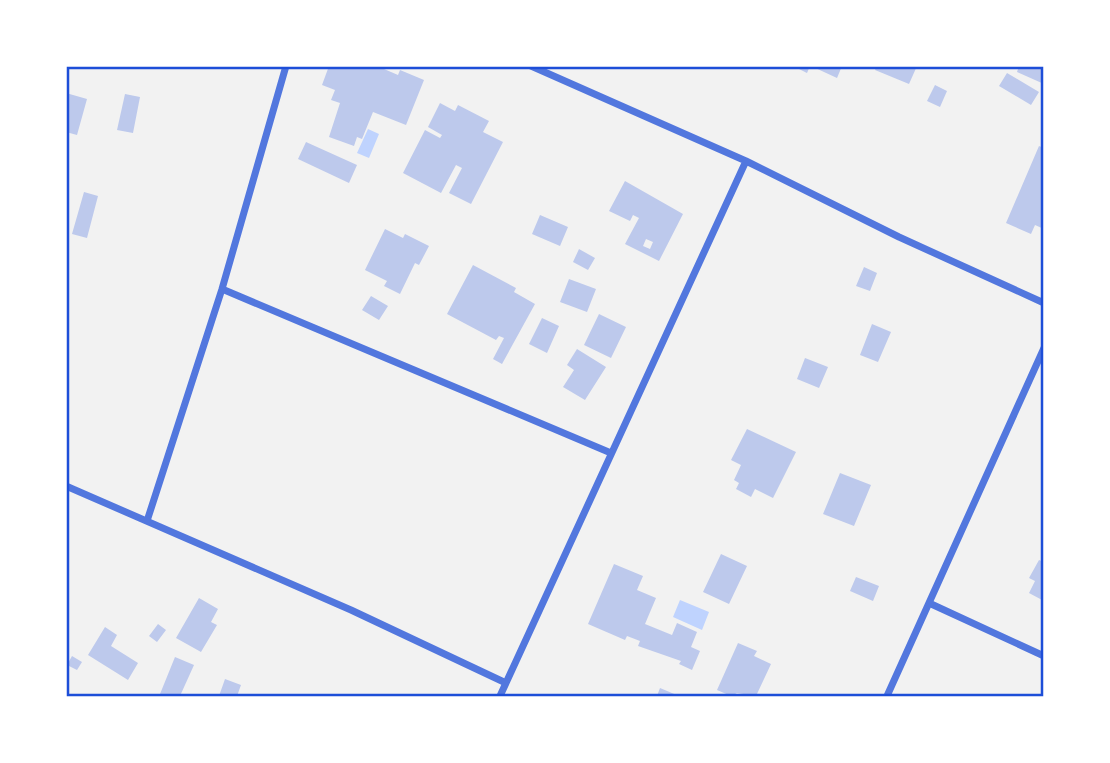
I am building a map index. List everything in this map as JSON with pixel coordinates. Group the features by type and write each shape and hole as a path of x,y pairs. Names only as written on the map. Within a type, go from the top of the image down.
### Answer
{"street":[{"path":"147,521 222,289 286,66"},
{"path":"531,66 746,161 899,237 1044,303"},
{"path":"500,696 746,161"},
{"path":"222,289 611,453"},
{"path":"887,696 1044,348"},
{"path":"66,486 506,682"},
{"path":"929,603 1044,656"}],"water":[{"path":"368,129 379,134 369,158 357,153"},
{"path":"680,600 709,612 702,630 673,617"}],"building":[{"path":"329,66 377,66 398,75 400,70 424,80 406,125 373,112 362,139 357,137 354,146 329,137 340,103 331,100 335,90 322,85"},
{"path":"793,66 810,66 807,73"},
{"path":"811,66 842,66 837,78"},
{"path":"877,66 917,66 909,84 875,70"},
{"path":"1019,66 1044,66 1044,84 1017,72"},
{"path":"1007,73 1039,92 1031,105 999,86"},
{"path":"935,85 947,91 940,107 927,101"},
{"path":"66,93 87,99 77,135 66,132"},
{"path":"125,94 140,97 133,133 117,130"},
{"path":"440,103 455,111 458,105 489,121 483,132 503,142 471,204 449,193 462,168 456,165 441,193 403,173 425,130 440,138 442,135 428,127"},
{"path":"306,142 357,165 349,183 298,159"},
{"path":"1039,146 1044,148 1044,229 1035,225 1031,234 1006,223"},
{"path":"625,181 683,214 659,261 625,244 639,218 633,215 630,221 609,211","holes":["646,239 653,242 650,249 643,246"]},
{"path":"84,192 98,196 87,238 72,234"},
{"path":"540,215 568,227 560,246 532,234"},
{"path":"385,229 403,238 405,234 429,246 419,265 415,263 400,294 384,286 387,281 365,270"},
{"path":"579,249 595,258 588,270 573,262"},
{"path":"473,265 516,288 514,292 535,304 502,364 493,359 504,338 499,336 496,340 447,314"},
{"path":"864,267 877,273 870,291 856,286"},
{"path":"569,279 596,289 587,312 560,302"},
{"path":"371,296 388,306 379,320 362,310"},
{"path":"599,314 626,327 611,358 584,345"},
{"path":"542,318 559,326 547,353 529,344"},
{"path":"872,324 891,332 878,362 860,355"},
{"path":"577,349 606,367 585,400 563,387 574,370 567,365"},
{"path":"805,358 828,367 819,388 797,379"},
{"path":"747,429 796,452 773,498 755,489 751,497 736,489 739,483 734,480 741,465 731,460"},
{"path":"840,473 871,485 854,526 823,514"},
{"path":"721,554 747,566 729,604 703,592"},
{"path":"1039,560 1044,562 1044,601 1029,593 1035,581 1029,578"},
{"path":"614,564 643,576 637,590 656,598 645,624 672,635 677,623 697,632 691,647 700,651 692,670 679,664 681,661 638,646 640,641 627,636 625,640 588,624"},
{"path":"856,577 879,586 873,601 850,591"},
{"path":"199,598 218,609 211,622 217,625 201,652 176,638"},
{"path":"158,624 166,630 157,642 149,636"},
{"path":"105,627 117,635 111,646 138,663 128,680 88,655"},
{"path":"738,643 757,651 754,656 771,664 756,696 737,693 731,696 717,690"},
{"path":"72,656 82,662 77,670 67,665"},
{"path":"175,657 194,665 180,696 166,696 160,694"},
{"path":"225,679 241,685 237,696 219,696"},
{"path":"660,688 679,696 657,696"}]}
